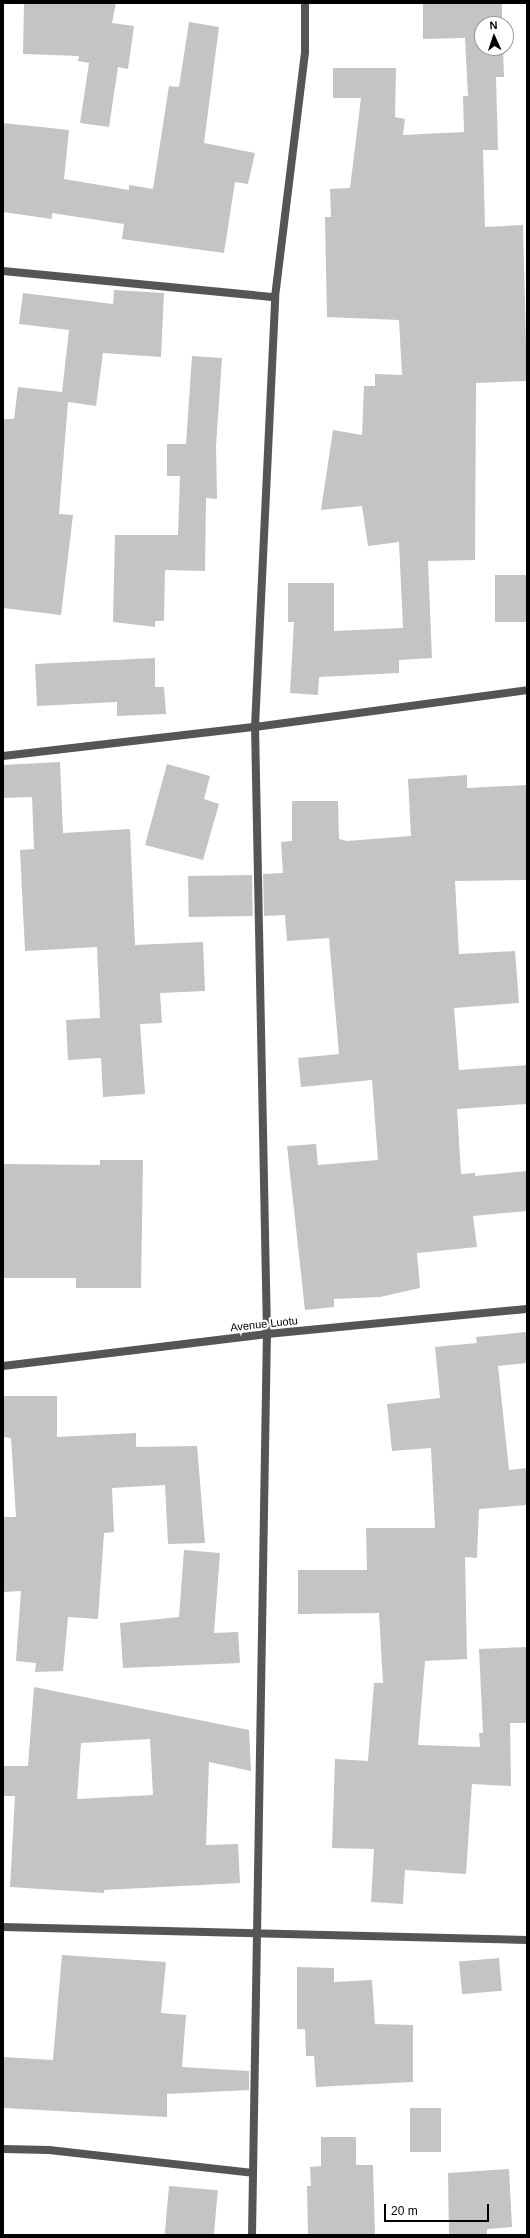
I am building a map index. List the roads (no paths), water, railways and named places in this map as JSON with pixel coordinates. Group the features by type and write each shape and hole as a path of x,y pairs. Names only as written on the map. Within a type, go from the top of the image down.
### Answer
{"street":[{"path":"252,2235 267,1334 255,727 275,297 305,52 305,3"},
{"path":"3,271 275,297"},
{"path":"3,756 255,727 527,690"},
{"name":"Avenue Luotu","path":"3,1366 267,1334 527,1309"},
{"path":"3,1927 258,1932 527,1940"},
{"path":"3,2149 49,2150 253,2173"}]}
